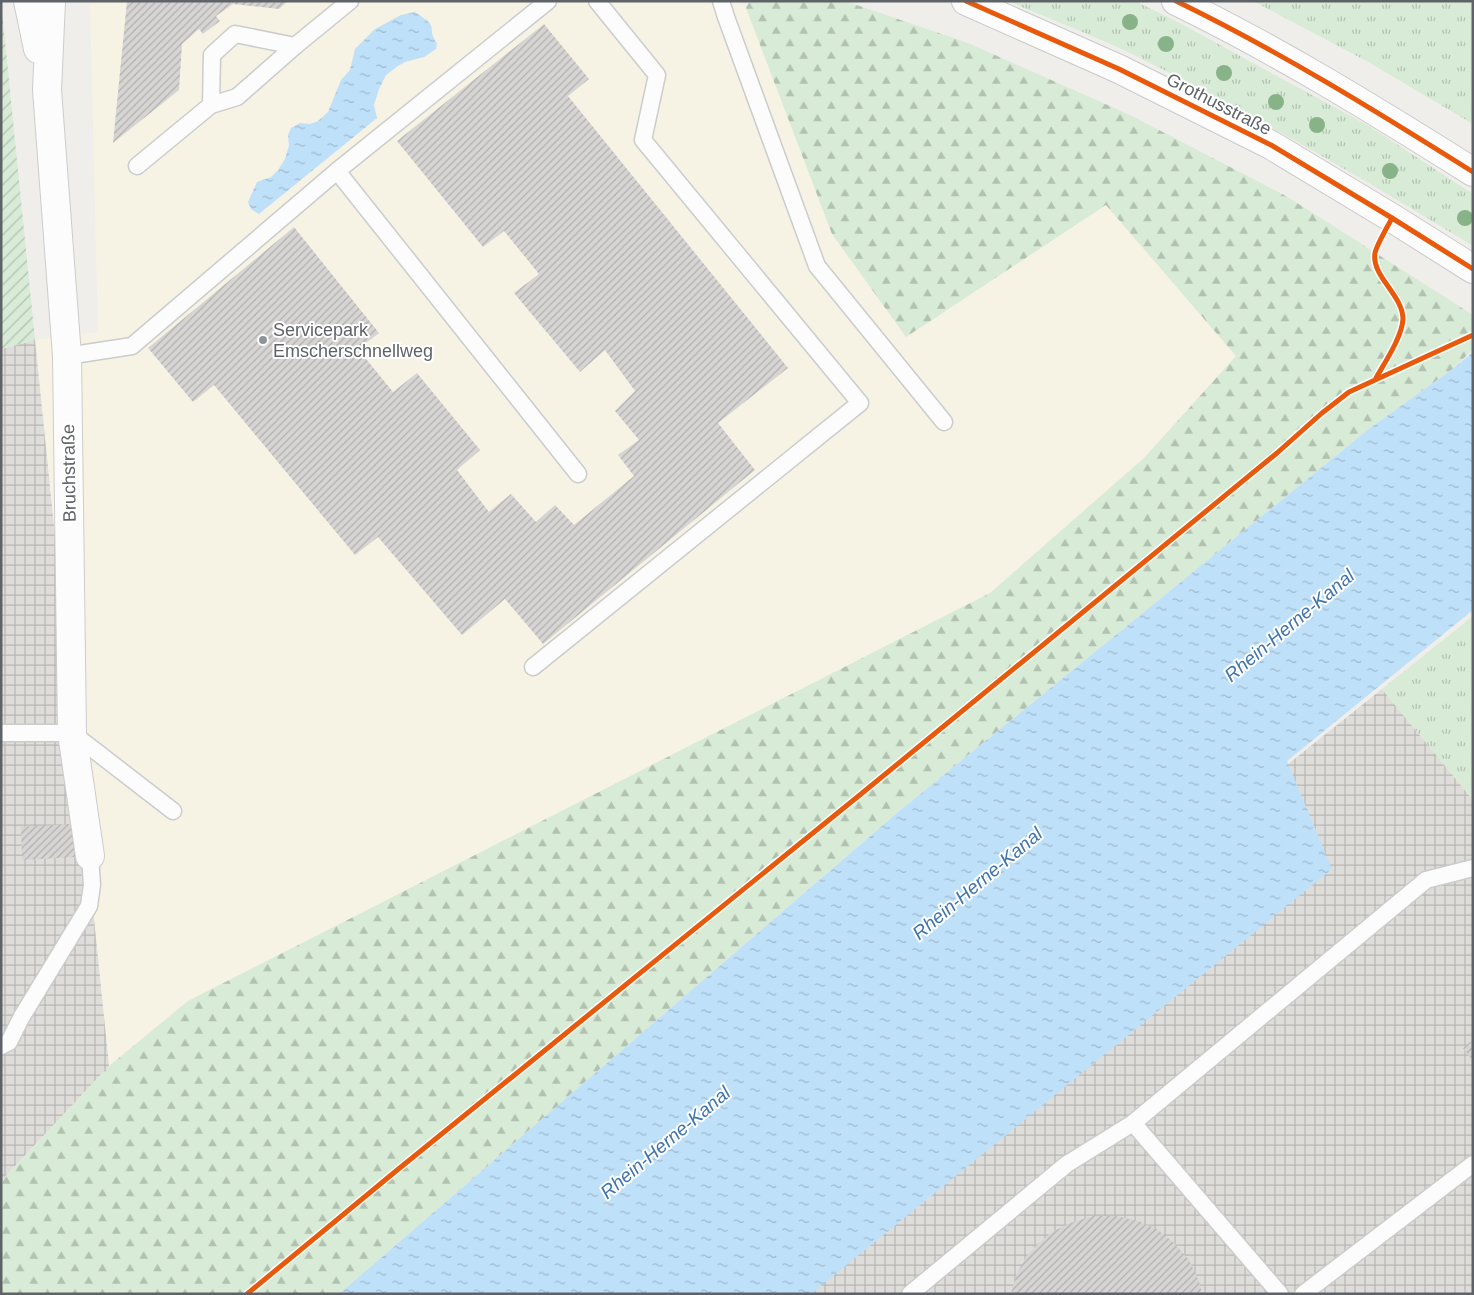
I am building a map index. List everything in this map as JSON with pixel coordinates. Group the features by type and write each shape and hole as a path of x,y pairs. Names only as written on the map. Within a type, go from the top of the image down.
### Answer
{"street":[{"name":"Bruchstraße","path":"28,1 47,90"},
{"name":"Bruchstraße","path":"51,1 47,90 67,356 72,733 90,856"},
{"name":"Grothusstraße","path":"966,1 1119,69 1271,146 1473,268"},
{"path":"1176,1 1285,58 1473,172"}],"lane":[{"path":"137,166 210,105 237,97 350,1"},
{"path":"533,667 860,403 643,140 657,75 597,1"},
{"path":"721,1 818,266 944,422"},
{"path":"67,356 132,346 336,171 539,4"},
{"path":"210,105 212,56 235,34 295,46"},
{"path":"336,171 578,474"},
{"path":"1,733 72,733 174,811"},
{"path":"1,1046 9,1042 21,1018 89,906 92,885 90,856"},
{"path":"910,1294 1067,1164 1133,1123 1426,880 1473,868"},
{"path":"1133,1123 1280,1294"},
{"path":"1303,1294 1473,1164"}],"shaded area":[{"path":"90,1 737,1 746,8 907,337 1106,205 1236,356 1144,458 990,593 188,1001 109,1066 35,340 98,332"},
{"path":"35,340 109,1066 1,1181 1,349"},
{"path":"1382,689 1473,800 1473,1294 625,1294"}],"green space":[{"path":"1,1 35,340 1,349"},
{"path":"750,1 845,1 968,43 1130,115 1286,196 1473,315 1473,349 1454,368 1370,428 897,813 339,1294 1,1294 1,1181 109,1066 188,1001 990,593 1144,458 1236,356 1106,205 906,337 832,234 746,8"},
{"path":"1008,1 1135,1 1176,21 1369,126 1473,194 1473,246 1346,170 1218,98 1115,46"},
{"path":"1253,1 1473,1 1473,124 1370,63"},
{"path":"1473,616 1473,800 1382,689"}],"water":[{"path":"415,12 431,26 432,34 437,43 436,49 424,57 405,62 386,75 374,105 377,118 259,214 251,209 248,202 257,182 271,177 285,159 289,145 288,135 291,128 300,123 310,124 318,121 328,112 341,80 350,70 355,49 375,29 401,15"},
{"name":"Rhein-Herne-Kanal","path":"1473,352 1473,610 1287,761 1332,869 811,1294 339,1294 897,813 1370,428 1454,368"}],"building":[{"path":"127,1 288,1 279,9 233,4 216,16 220,21 203,34 199,29 182,44 179,90 113,143"},
{"name":"Servicepark Emscherschnellweg","path":"544,24 589,79 568,96 788,368 718,423 755,470 543,644 505,599 462,635 378,537 355,555 214,385 193,402 148,348 294,227 379,333 358,349 393,392 417,373 480,450 457,470 489,512 511,494 536,522 555,505 574,525 634,476 618,455 639,440 615,411 635,391 605,350 580,372 514,293 539,274 504,231 483,247 397,141"},
{"path":"73,824 75,857 22,860 21,827"},
{"path":"1473,1040 1473,1061 1463,1048"},
{"path":"1093,1216 1116,1216 1138,1221 1157,1229 1174,1243 1189,1260 1199,1281 1202,1294 1011,1294 1016,1275 1026,1257 1037,1245 1052,1232 1070,1223"}],"cycle path":[{"path":"966,1 1119,69 1271,145 1473,269"},
{"path":"1176,1 1290,61 1364,104 1473,172"},
{"path":"1376,378 1400,334 1403,319 1402,310 1382,278 1375,261 1376,249 1392,218"},
{"path":"247,1294 861,794 1277,453 1322,413 1349,392 1473,335"}],"place":[{"name":"Servicepark Emscherschnellweg","path":"263,340"}]}
